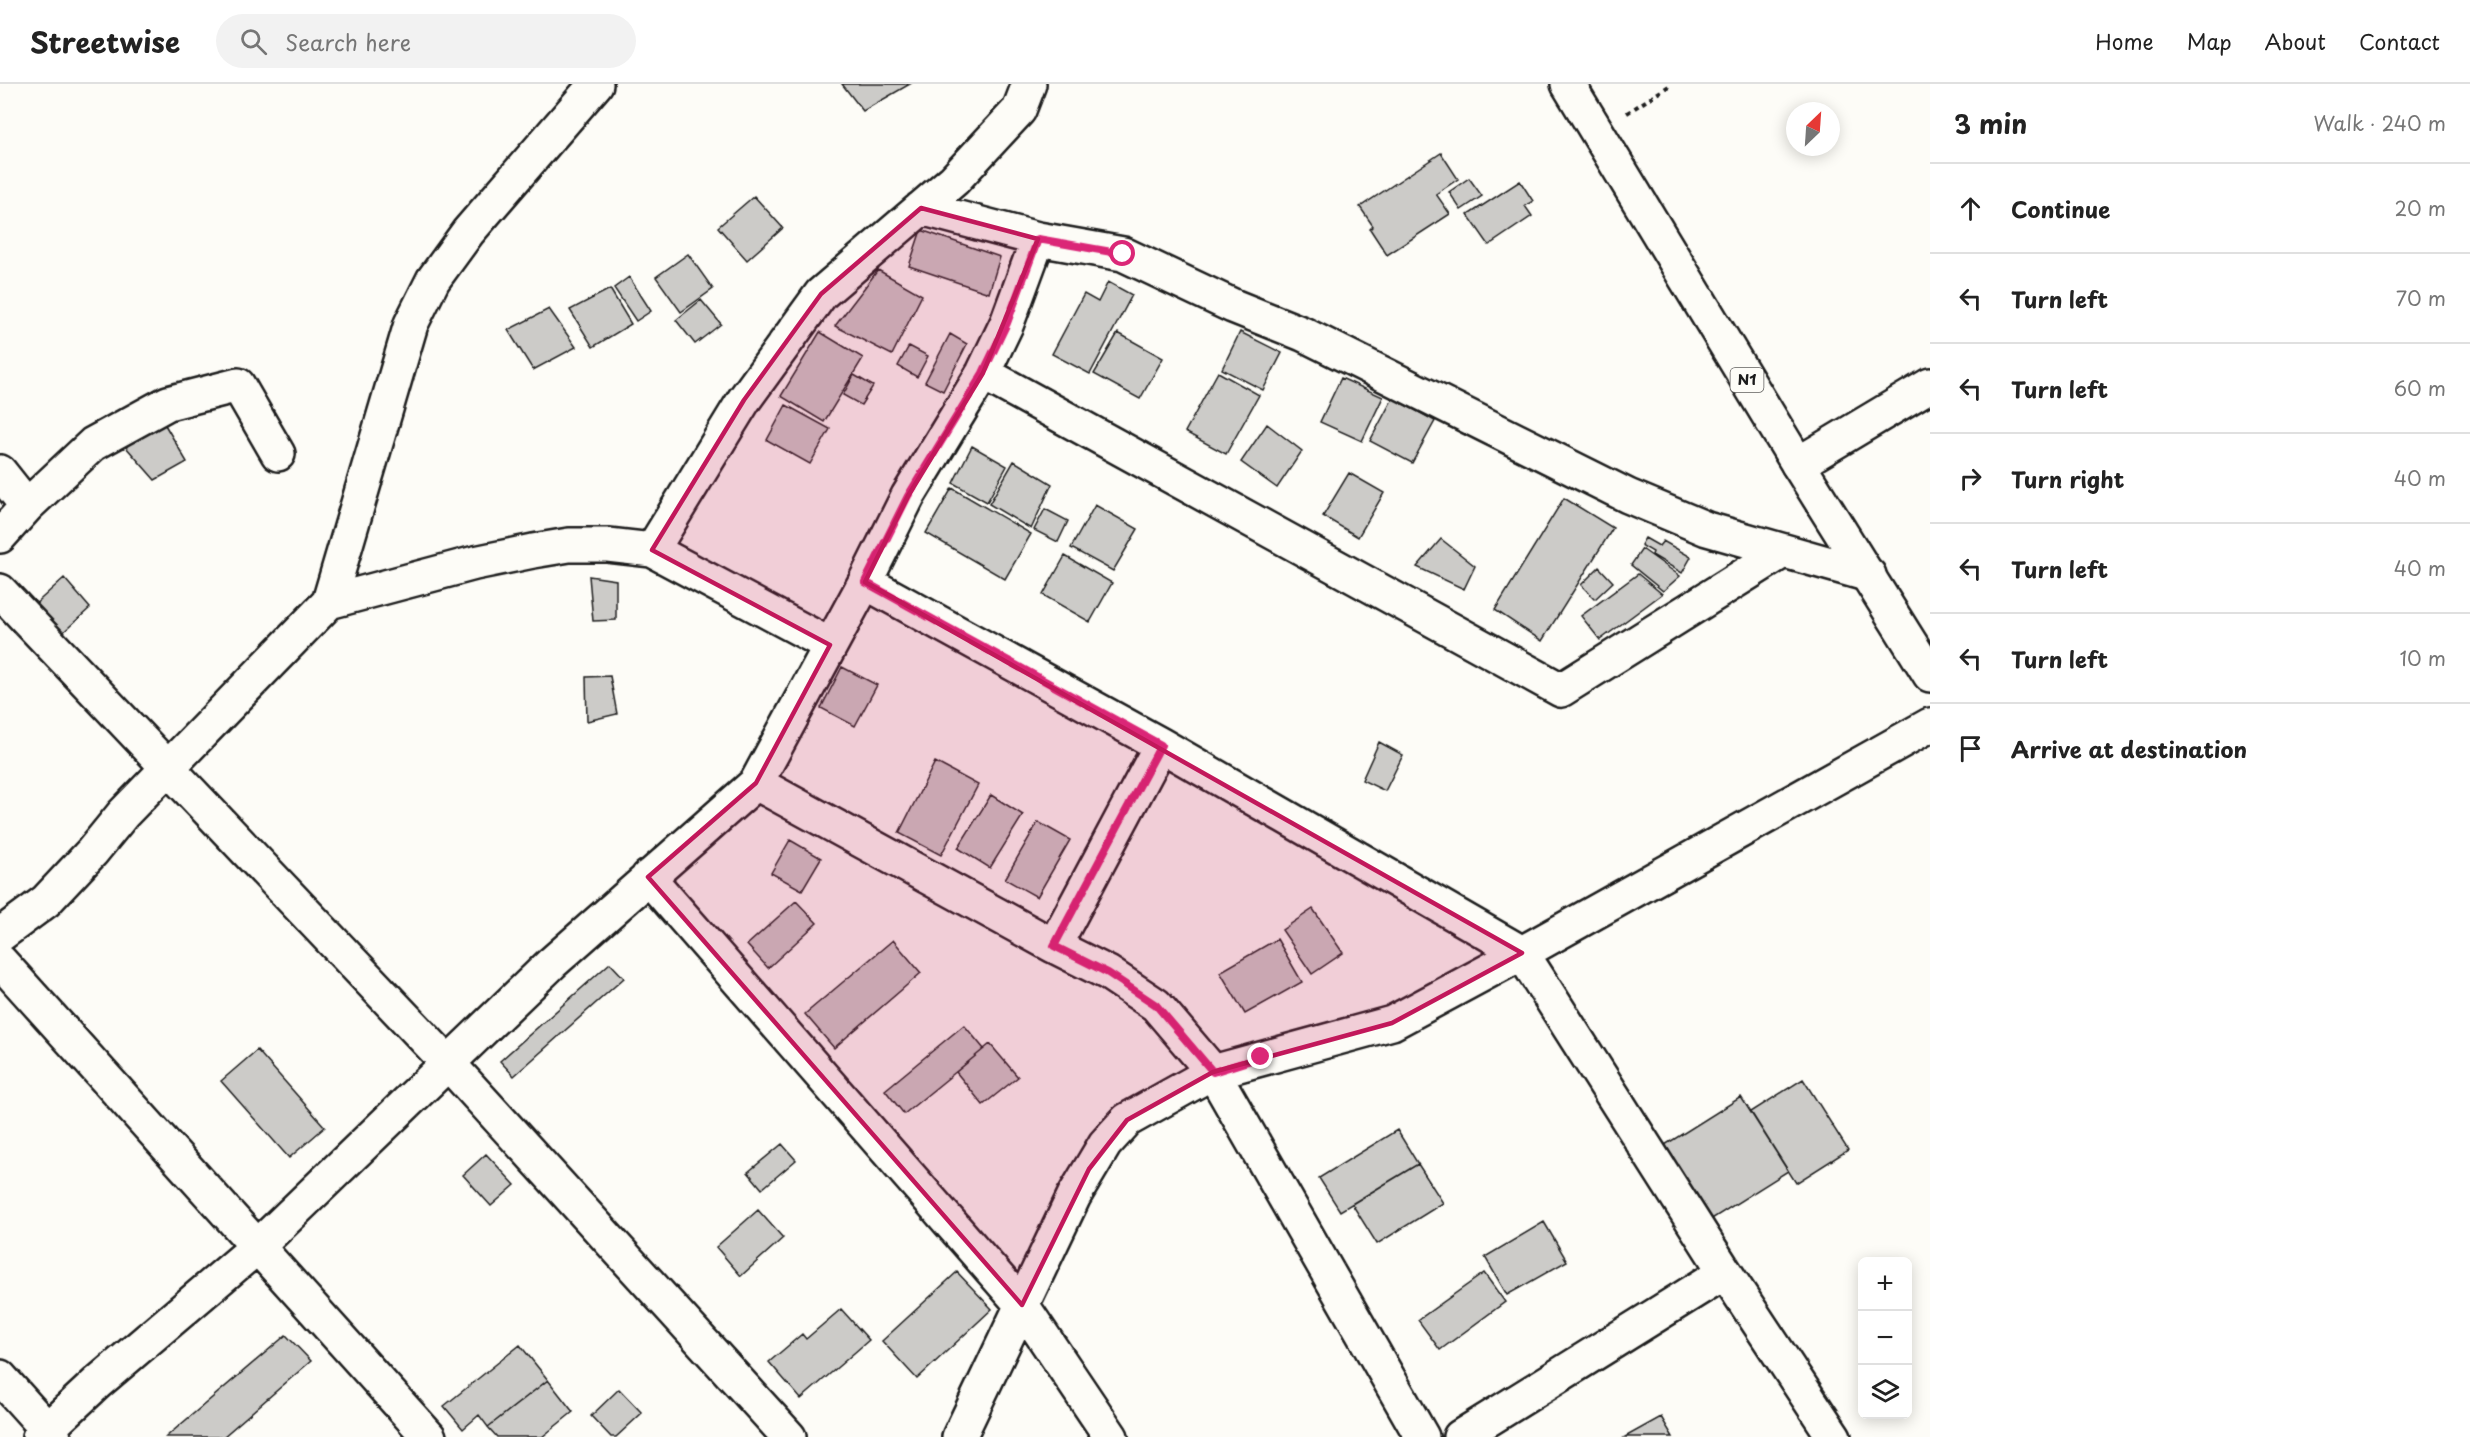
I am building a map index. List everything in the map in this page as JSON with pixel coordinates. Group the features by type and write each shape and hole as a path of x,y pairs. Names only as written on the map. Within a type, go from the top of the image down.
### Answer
{"street":[{"path":"0,935 46,902 123,814 329,602 411,324 429,289 468,232 596,84"},
{"path":"652,550 744,400 821,294 954,180 1019,110 1029,84"},
{"name":"N1","path":"1568,84 1798,464 1930,675"},
{"path":"921,208 1038,239 1123,254 1233,306 1303,334 1628,496 1707,529 1869,575"},
{"path":"0,1377 47,1434 97,1383 257,1247 552,963 756,783 865,582 908,496 983,373 1007,323 1038,239"},
{"path":"983,373 1561,690 1783,551"},
{"path":"0,536 27,506 93,444 168,403 238,385 278,454"},
{"path":"1798,464 1930,385"},
{"path":"0,472 27,506"},
{"path":"329,602 475,563 569,545 608,545 652,550 830,645"},
{"path":"865,582 1161,745 1522,953 1725,1272 1834,1437"},
{"path":"0,591 448,1063 789,1437"},
{"path":"959,1437 1074,1196 1105,1144 1127,1120 1213,1072 1392,1023 1930,725"},
{"path":"1054,946 1161,745"},
{"path":"756,783 1054,946 1108,973 1156,1005 1213,1072 1422,1437"},
{"path":"648,877 1022,1305 1111,1437"},
{"path":"0,961 429,1437"},
{"path":"1460,1437 1725,1272"}],"path":[{"path":"1597,132 1672,84"}],"highlighted area":[{"path":"921,208 1038,239 983,373 908,496 865,582 1522,953 1392,1023 1213,1072 1127,1120 1089,1169 1022,1305 648,877 756,783 830,645 652,550 744,400 821,294"}],"building":[{"path":"842,84 910,84 863,111"},
{"path":"1441,153 1458,179 1436,194 1450,214 1387,255 1370,229 1373,226 1360,207"},
{"path":"1469,178 1482,196 1461,210 1449,192"},
{"path":"1520,181 1533,201 1525,206 1532,216 1489,245 1468,215"},
{"path":"754,196 783,228 747,260 718,227"},
{"path":"921,230 1000,257 989,293 909,266"},
{"path":"688,254 713,289 681,312 656,277"},
{"path":"878,270 922,295 892,355 835,326"},
{"path":"629,277 651,311 636,321 614,288"},
{"path":"1108,282 1132,295 1090,374 1052,354 1084,294 1098,302"},
{"path":"610,289 631,324 593,347 570,310"},
{"path":"701,300 721,324 695,344 676,320"},
{"path":"549,309 576,347 533,370 508,330"},
{"path":"820,332 863,358 824,422 781,396"},
{"path":"1240,332 1282,353 1263,390 1222,369"},
{"path":"1118,333 1163,358 1140,399 1094,374"},
{"path":"950,334 967,344 943,391 925,382"},
{"path":"909,346 928,356 917,377 898,366"},
{"path":"1218,372 1259,395 1226,454 1185,432"},
{"path":"854,375 873,386 861,405 843,395"},
{"path":"1341,378 1383,397 1362,441 1320,422"},
{"path":"1393,398 1435,421 1412,463 1370,441"},
{"path":"786,405 830,429 810,464 767,440"},
{"path":"161,418 187,462 155,480 126,447"},
{"path":"1267,424 1302,451 1277,488 1241,462"},
{"path":"972,446 1007,466 987,502 953,483"},
{"path":"1014,461 1052,484 1031,529 989,504"},
{"path":"1349,473 1384,493 1358,537 1323,516"},
{"path":"952,488 1031,534 1005,579 926,533"},
{"path":"1564,498 1613,528 1542,641 1495,610"},
{"path":"1095,505 1138,529 1113,571 1071,548"},
{"path":"1045,509 1068,521 1058,542 1034,530"},
{"path":"1645,538 1659,546 1663,541 1691,557 1682,573 1652,555 1653,552 1641,545"},
{"path":"1441,539 1475,566 1464,589 1417,567"},
{"path":"1642,549 1680,576 1663,591 1631,565"},
{"path":"1065,556 1112,583 1090,622 1043,595"},
{"path":"1599,567 1613,582 1595,599 1581,585"},
{"path":"1638,574 1662,594 1600,640 1581,616"},
{"path":"589,576 616,580 616,620 593,621"},
{"path":"64,578 90,608 58,637 32,607"},
{"path":"842,667 877,685 855,726 821,708"},
{"path":"610,676 617,714 587,721 586,677"},
{"path":"1379,742 1403,755 1385,791 1362,780"},
{"path":"935,762 978,785 941,855 899,833"},
{"path":"991,795 1023,815 990,868 958,848"},
{"path":"1038,822 1070,840 1037,897 1005,879"},
{"path":"790,840 821,858 802,890 771,873"},
{"path":"796,901 817,923 768,968 747,945"},
{"path":"1313,909 1343,953 1312,974 1282,930"},
{"path":"1277,939 1302,982 1245,1014 1220,972"},
{"path":"893,940 921,973 834,1048 805,1014"},
{"path":"610,963 624,978 514,1076 500,1061"},
{"path":"964,1025 984,1049 904,1114 885,1090"},
{"path":"990,1044 1018,1077 983,1105 956,1072"},
{"path":"257,1050 325,1127 289,1158 221,1081"},
{"path":"1803,1079 1848,1150 1796,1183 1751,1112"},
{"path":"1741,1097 1788,1171 1707,1222 1660,1148"},
{"path":"1397,1130 1418,1164 1340,1211 1319,1178"},
{"path":"782,1144 796,1160 762,1189 748,1172"},
{"path":"486,1154 515,1185 491,1206 463,1175"},
{"path":"1418,1164 1443,1203 1377,1244 1352,1204"},
{"path":"758,1210 783,1238 741,1276 716,1247"},
{"path":"1544,1222 1567,1261 1507,1295 1485,1257"},
{"path":"957,1272 992,1309 917,1379 882,1341"},
{"path":"1484,1273 1505,1302 1440,1350 1418,1320"},
{"path":"841,1309 869,1340 801,1399 769,1362 802,1334 806,1339"},
{"path":"286,1335 311,1361 223,1437 166,1437"},
{"path":"520,1345 548,1380 488,1427 479,1415 463,1429 444,1406"},
{"path":"548,1380 573,1412 542,1437 497,1437 488,1427"},
{"path":"619,1389 642,1413 616,1437 611,1437 591,1416"},
{"path":"1661,1417 1673,1437 1625,1437"}],"route":[{"path":"1123,254 1038,239 1007,323 983,373 908,496 865,582 1161,745 1054,946 1108,973 1156,1005 1213,1072 1261,1057"}]}
